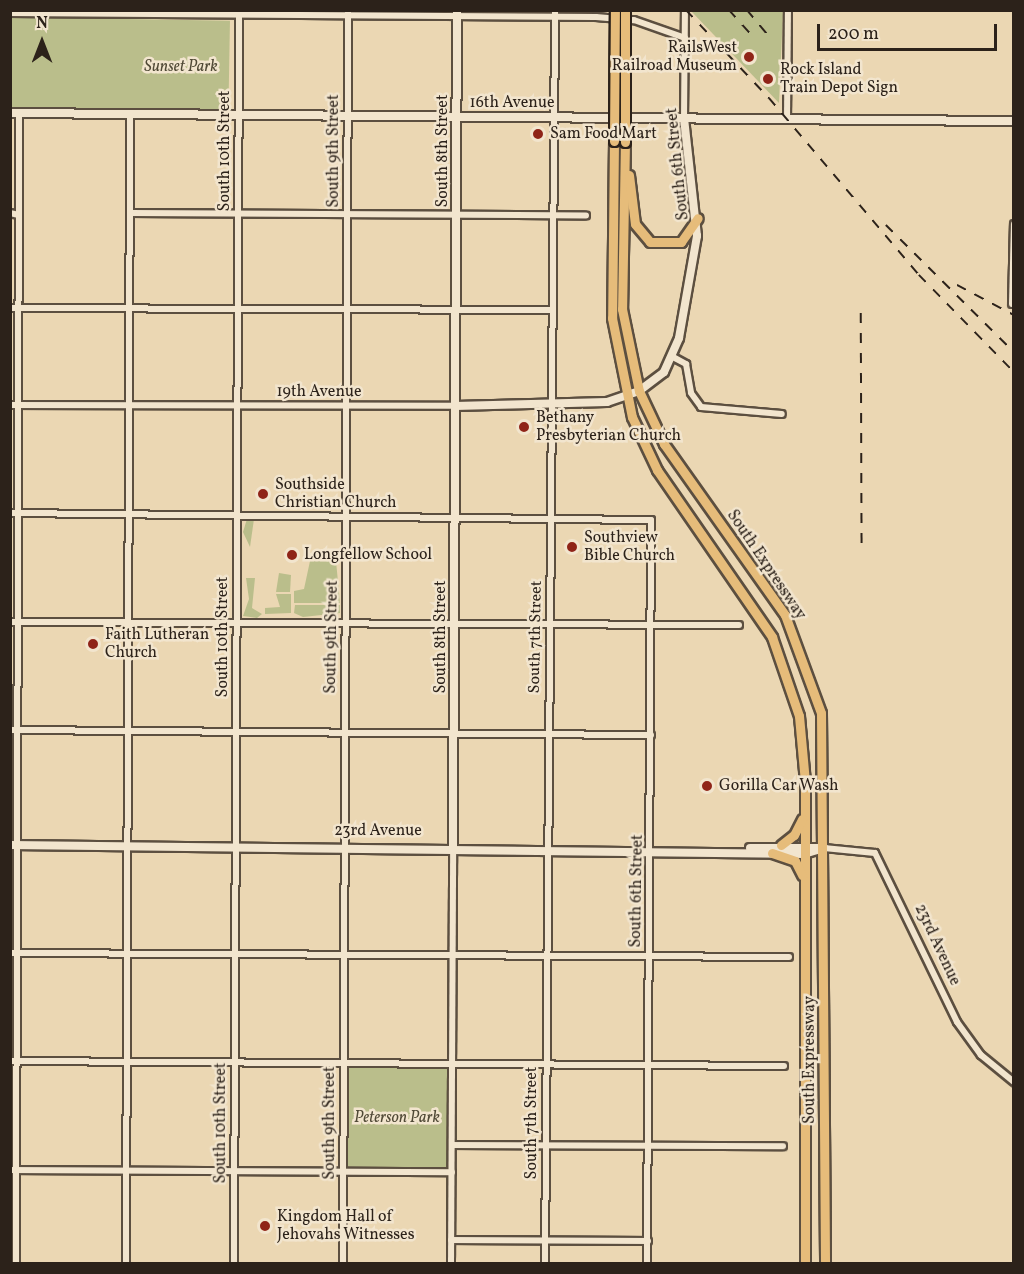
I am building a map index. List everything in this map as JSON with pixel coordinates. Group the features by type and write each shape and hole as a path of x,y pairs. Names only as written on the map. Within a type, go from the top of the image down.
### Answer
{"main road":[{"name":"South Expressway","path":"615,10 612,318 626,397 657,470 750,600 779,653 799,717 805,805 805,1263"},
{"name":"South Expressway","path":"625,10 622,309 639,391 664,444 774,596 802,651 824,732 825,1263"},
{"path":"625,142 641,235 658,245 675,244 687,236 698,218"},
{"path":"781,845 798,831 805,805"},
{"name":"23rd Avenue","path":"14,845 746,849 781,845 804,849"},
{"name":"23rd Avenue","path":"746,849 772,853 824,848"},
{"path":"772,853 795,861 805,886"}],"street":[{"name":"South 6th Street","path":"626,397 659,378 673,357 698,218 684,119 685,10"},
{"path":"787,119 788,10"},
{"path":"10,13 555,14 634,20 685,38"},
{"name":"South 10th Street","path":"234,1263 239,13"},
{"name":"South 9th Street","path":"343,1263 348,13"},
{"name":"South 8th Street","path":"451,1263 457,13"},
{"name":"South 7th Street","path":"545,1263 555,14"},
{"path":"15,113 20,309 18,729 14,845 16,1263"},
{"name":"16th Avenue","path":"15,113 1014,121"},
{"path":"126,1263 130,114"},
{"path":"10,213 19,215"},
{"path":"130,213 586,215"},
{"path":"1012,304 1014,224"},
{"path":"10,309 552,310"},
{"path":"673,357 683,362 691,393 701,407 782,414"},
{"name":"19th Avenue","path":"10,405 552,406 626,397"},
{"path":"10,513 551,515"},
{"name":"South 6th Street","path":"551,515 651,520 653,625 647,1263"},
{"path":"10,622 739,625"},
{"path":"10,730 651,735"},
{"name":"23rd Avenue","path":"824,848 875,853 957,1022 981,1055 1014,1082"},
{"path":"14,953 789,957"},
{"path":"14,1061 784,1066"},
{"path":"452,1145 783,1146"},
{"path":"14,1170 452,1172"},
{"path":"451,1240 648,1241"}],"green space":[{"path":"691,11 783,11 779,103"},
{"name":"Sunset Park","path":"11,17 230,21 228,113 10,109"},
{"path":"247,519 254,519 250,547 243,532"},
{"path":"310,561 336,561 340,603 294,603 294,591 304,589"},
{"path":"279,573 291,575 290,592 276,592"},
{"path":"246,578 255,578 252,608 262,614 257,618 243,616 249,599"},
{"path":"276,594 291,594 291,613 265,614 265,608 280,607"},
{"path":"295,605 340,605 340,613 303,617 294,613"},
{"name":"Peterson Park","path":"344,1063 452,1065 450,1174 342,1172"}],"railway":[{"path":"686,10 769,98 919,275 1014,372"},
{"path":"729,10 750,33"},
{"path":"747,10 772,40"},
{"path":"886,225 1014,352"},
{"path":"957,285 1014,315"},
{"path":"861,313 862,545"}],"place":[{"name":"RailsWest Railroad Museum","path":"749,57"},
{"name":"Rock Island Train Depot Sign","path":"768,79"},
{"name":"Sam Food Mart","path":"538,134"},
{"name":"Bethany Presbyterian Church","path":"524,427"},
{"name":"Southside Christian Church","path":"263,494"},
{"name":"Southview Bible Church","path":"572,547"},
{"name":"Longfellow School","path":"292,555"},
{"name":"Faith Lutheran Church","path":"93,644"},
{"name":"Gorilla Car Wash","path":"707,786"},
{"name":"Kingdom Hall of Jehovahs Witnesses","path":"265,1226"}]}
